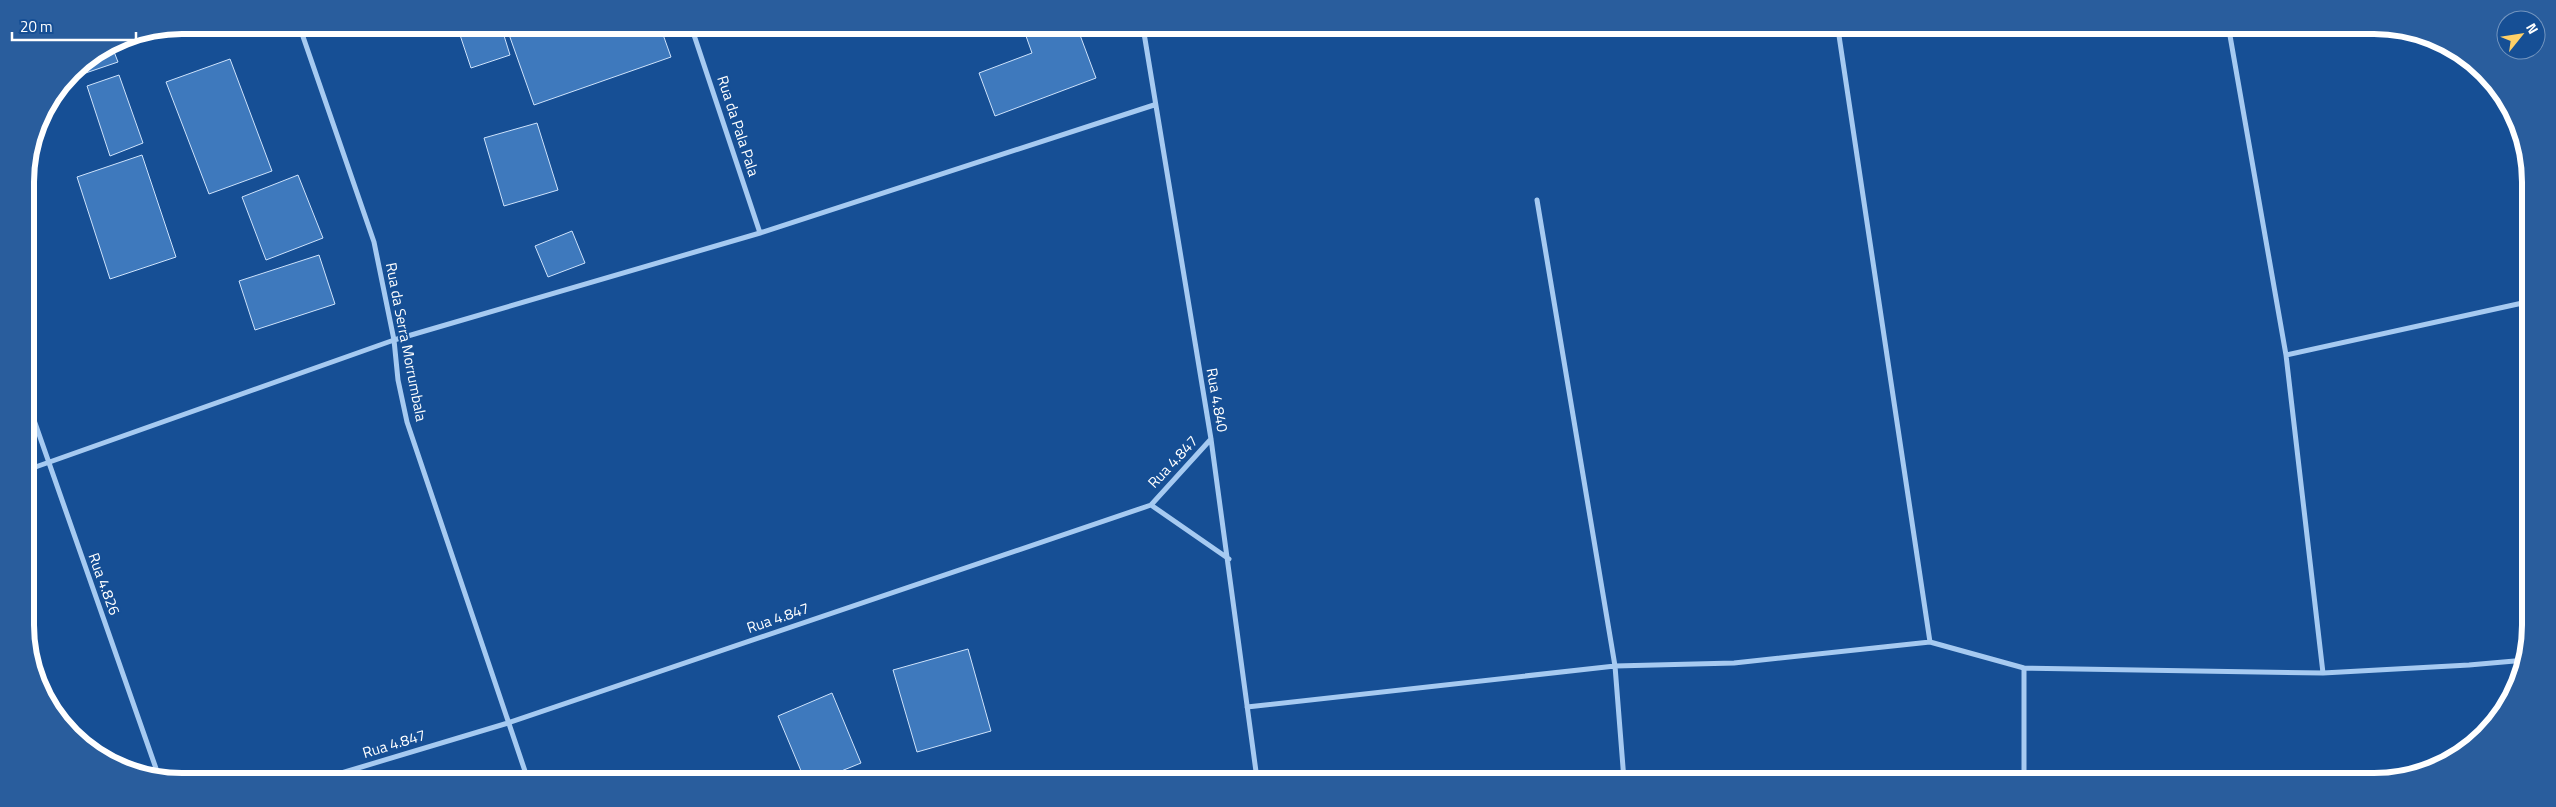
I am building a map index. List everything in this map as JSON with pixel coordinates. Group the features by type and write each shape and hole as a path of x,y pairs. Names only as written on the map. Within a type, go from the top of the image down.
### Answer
{"street":[{"name":"Rua da Serra Morrumbala","path":"302,34 374,242 394,340 398,380 407,422 525,773"},
{"name":"Rua da Pala Pala","path":"694,34 760,233"},
{"name":"Rua 4.840","path":"1144,34 1154,105 1211,439 1229,559 1256,773"},
{"path":"1839,34 1930,642"},
{"path":"2230,34 2286,355 2323,673"},
{"path":"34,468 394,340 760,233 1154,105"},
{"path":"1537,200 1615,666 1623,773"},
{"path":"2286,355 2522,303"},
{"name":"Rua 4.826","path":"34,421 157,771"},
{"name":"Rua 4.847","path":"341,773 508,723 1150,505 1211,439"},
{"path":"1150,505 1229,559"},
{"path":"1247,707 1615,666 1734,663 1930,642 2024,668 2323,673 2518,661"},
{"path":"2024,668 2024,773"}],"building":[{"path":"460,34 503,34 510,55 471,68"},
{"path":"509,34 663,34 671,57 534,105"},
{"path":"1032,34 1080,34 1096,78 995,116 979,73 1032,53 1026,36"},
{"path":"114,50 118,62 79,75"},
{"path":"230,59 272,171 209,194 166,82"},
{"path":"119,75 143,143 110,156 87,86"},
{"path":"537,123 558,190 504,206 484,138"},
{"path":"142,155 176,257 110,279 77,177"},
{"path":"298,175 323,238 266,260 242,197"},
{"path":"572,231 585,263 548,277 535,246"},
{"path":"319,255 335,304 255,330 239,281"},
{"path":"968,649 991,731 917,752 893,670"},
{"path":"832,693 861,763 836,773 802,773 778,716"}]}
